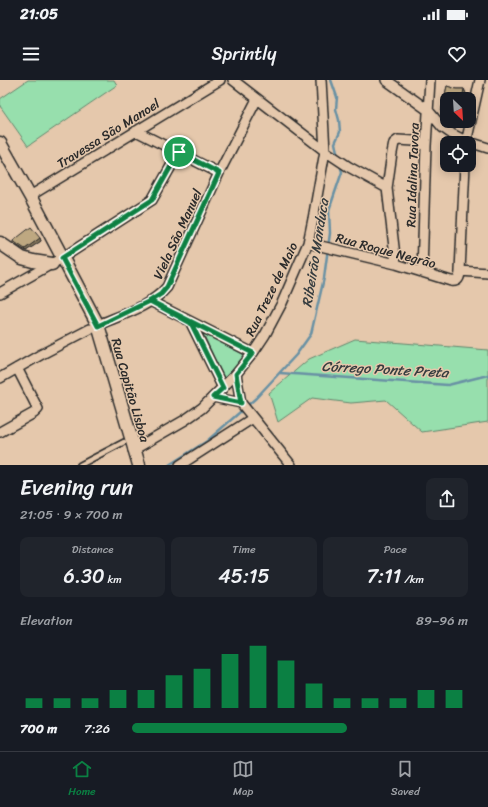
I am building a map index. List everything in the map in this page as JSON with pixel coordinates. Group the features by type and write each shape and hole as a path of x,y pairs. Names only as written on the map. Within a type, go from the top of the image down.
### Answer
{"street":[{"name":"Travessa São Manoel","path":"30,196 220,80"},
{"path":"233,80 325,151 387,188"},
{"name":"Rua Treze de Maio","path":"133,450 185,420 202,408 223,388 253,353 265,335 282,303 308,243 325,151 321,80"},
{"path":"386,80 428,110 442,127 456,136"},
{"name":"Rua Idalina Tavora","path":"422,272 426,146 430,80"},
{"path":"467,136 480,80"},
{"name":"Viela São Manuel","path":"0,378 42,354 94,327 150,301 161,294 167,287 219,173 257,99"},
{"path":"136,131 219,173"},
{"path":"396,264 387,188 394,143 398,140 406,140 414,141 426,146"},
{"name":"Rua Capitão Lisboa","path":"0,143 30,196 57,261 74,281 77,295 94,327 138,465"},
{"path":"476,145 488,148"},
{"path":"0,293 57,261 152,200 179,152"},
{"path":"459,275 465,172"},
{"path":"0,243 22,258 33,261 57,261"},
{"name":"Rua Roque Negrão","path":"308,243 396,264 451,281 454,281 459,275 488,273"},
{"path":"150,301 253,353"},
{"path":"191,323 223,388"},
{"name":"Rua Capitão Lisboa","path":"94,327 124,442 132,465"},
{"path":"0,432 34,414 38,409 17,368"},
{"path":"236,374 242,404 291,465"},
{"path":"213,397 242,404"},
{"path":"180,465 251,415"}],"lane":[{"path":"80,465 124,442"}],"green space":[{"path":"28,80 114,80 117,85 28,146 0,106 0,99"},
{"path":"203,333 246,356 224,380"},
{"path":"355,339 488,350 488,422 422,432 386,400 351,403 312,398 278,422 269,393 309,359"}],"building":[{"path":"447,86 456,89 464,89 463,92 446,92"},
{"path":"31,227 40,238 25,249 13,241"}],"waterway":[{"name":"Ribeirão Manduca","path":"331,80 337,97 336,109 340,132 335,143 338,156"},
{"name":"Ribeirão Manduca","path":"169,465 207,441 256,398 296,355 311,334 324,278 330,233 329,210 342,172 340,165"},
{"name":"Córrego Ponte Preta","path":"280,373 448,385 488,375"}],"route":[{"path":"179,152 152,200 62,258 98,326 150,301 191,323 223,388 213,397 241,403 236,374 253,353 150,301 161,294 167,287 219,173 179,152"}]}
